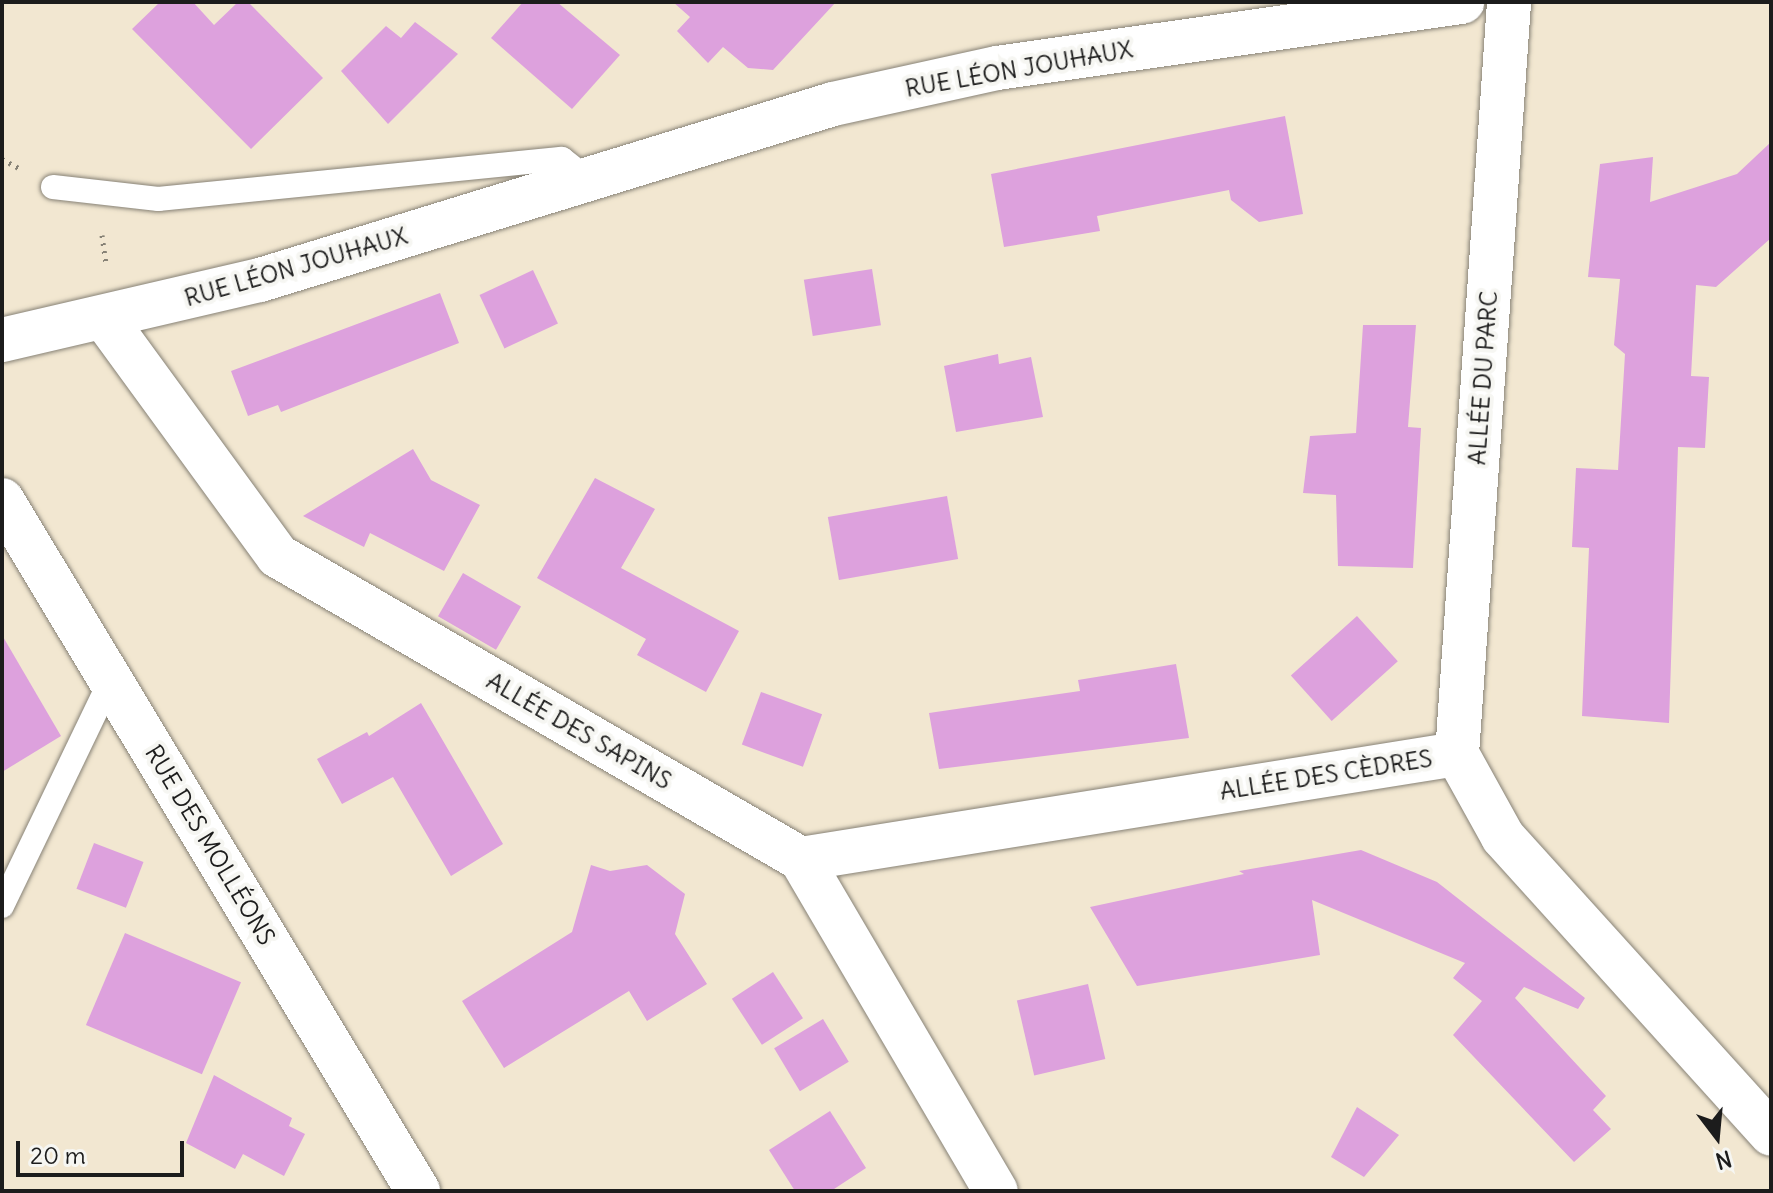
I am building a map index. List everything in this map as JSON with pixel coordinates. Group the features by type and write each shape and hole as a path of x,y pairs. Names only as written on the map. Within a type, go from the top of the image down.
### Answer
{"street":[{"name":"RUE LÉON JOUHAUX","path":"2,340 105,319 402,239 585,177 817,108 997,68 1462,2"},
{"name":"ALLÉE DU PARC","path":"1457,754 1509,2"},
{"name":"ALLÉE DES SAPINS","path":"105,319 278,556 801,859 996,1191"},
{"name":"RUE DES MOLLÉONS","path":"2,500 418,1191"},
{"name":"ALLÉE DES CÈDRES","path":"801,859 1457,754 1503,837 1771,1134"}],"lane":[{"path":"53,187 158,199 562,159 585,177"},
{"path":"2,906 111,680"}],"building":[{"path":"160,2 193,2 214,25 238,2 248,2 323,78 251,149 132,29"},
{"path":"523,2 557,2 620,55 572,109 491,38"},
{"path":"673,2 836,2 773,70 748,68 723,47 708,63 677,31 690,17"},
{"path":"415,22 458,54 388,124 341,71 386,26 401,38"},
{"path":"1285,116 1303,214 1259,222 1231,200 1229,190 1097,216 1100,231 1004,247 991,174"},
{"path":"1771,142 1771,238 1716,287 1696,285 1691,376 1709,377 1705,448 1678,447 1669,723 1582,716 1589,548 1572,547 1576,468 1618,470 1625,354 1614,345 1620,279 1588,277 1600,164 1653,157 1650,202 1737,174"},
{"path":"872,269 881,325 813,336 804,280"},
{"path":"533,270 558,323 504,348 480,295"},
{"path":"440,293 459,343 281,412 278,405 248,416 231,371"},
{"path":"1363,325 1416,325 1408,427 1421,428 1413,568 1338,566 1336,495 1303,493 1310,436 1356,433"},
{"path":"998,354 999,364 1031,357 1043,417 956,432 944,366"},
{"path":"413,449 431,480 480,505 444,571 370,533 364,547 303,516"},
{"path":"595,478 655,509 621,568 739,631 706,692 637,655 646,639 537,578"},
{"path":"947,496 958,559 839,580 828,517"},
{"path":"463,573 521,606 496,650 438,616"},
{"path":"1357,616 1398,661 1332,721 1291,676"},
{"path":"2,635 61,736 2,772"},
{"path":"1176,664 1189,738 939,769 929,713 1080,691 1078,680"},
{"path":"761,692 822,714 803,767 742,745"},
{"path":"421,703 503,844 451,876 393,777 342,804 317,759 367,732 369,736"},
{"path":"94,843 143,862 126,908 76,889"},
{"path":"1361,850 1437,882 1585,998 1578,1009 1524,987 1515,998 1606,1096 1593,1110 1611,1129 1574,1162 1453,1035 1482,1001 1453,978 1465,963 1312,900 1320,955 1137,986 1090,907 1244,874 1239,871"},
{"path":"591,865 610,871 647,865 685,894 675,934 707,984 647,1021 629,991 504,1068 462,1001 572,932"},
{"path":"125,933 241,982 202,1074 86,1025"},
{"path":"773,972 803,1018 762,1045 732,999"},
{"path":"1088,984 1105,1059 1034,1075 1017,1000"},
{"path":"823,1019 849,1062 800,1091 774,1048"},
{"path":"214,1075 292,1118 289,1126 305,1134 284,1176 243,1154 235,1169 186,1143"},
{"path":"1357,1107 1399,1135 1364,1177 1331,1157"},
{"path":"830,1111 866,1168 831,1191 795,1191 769,1150"}]}
